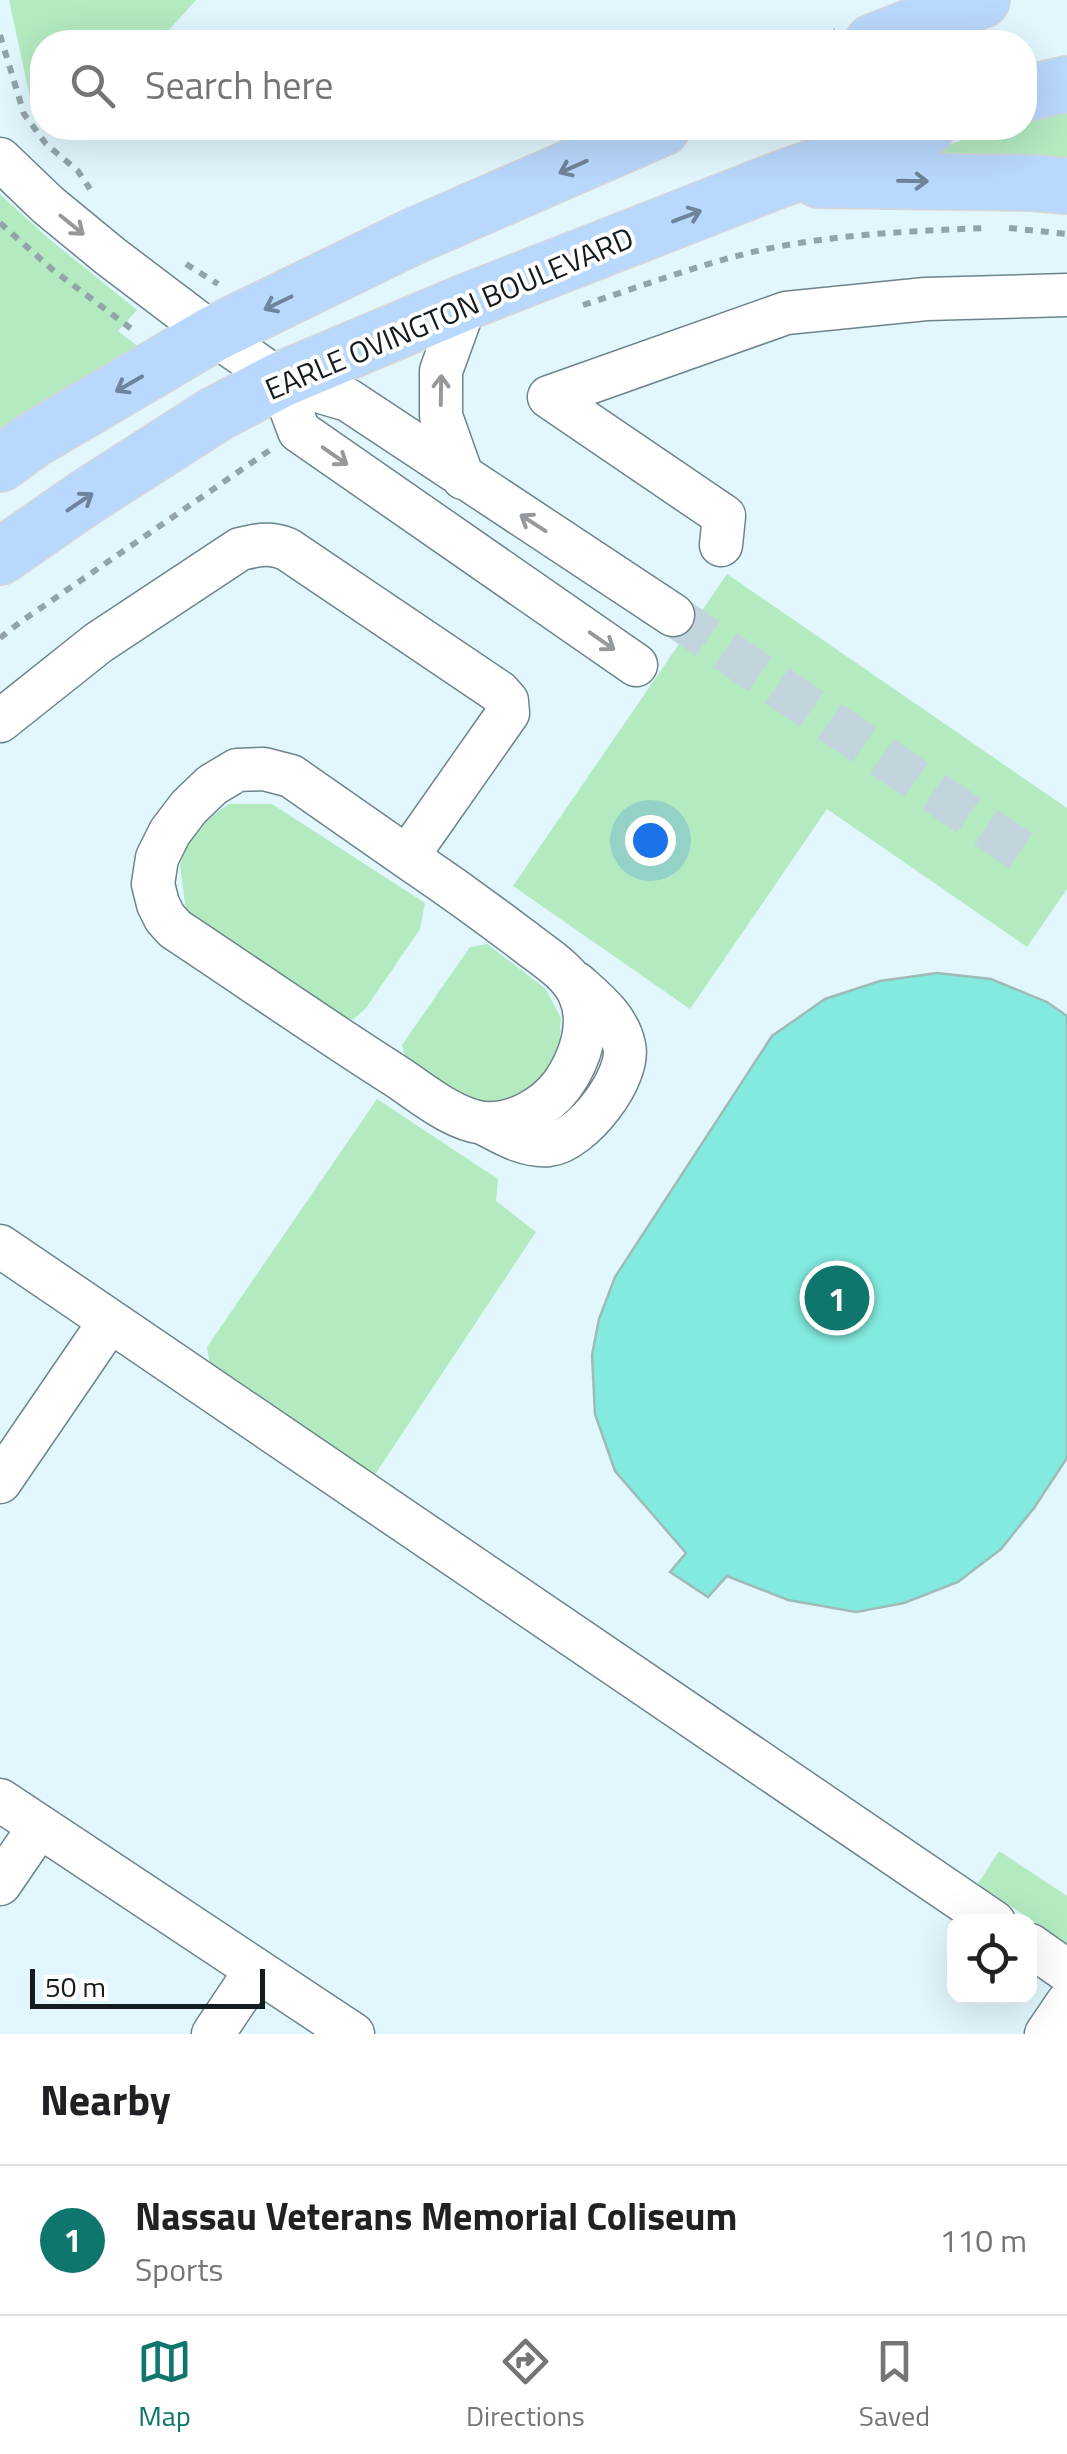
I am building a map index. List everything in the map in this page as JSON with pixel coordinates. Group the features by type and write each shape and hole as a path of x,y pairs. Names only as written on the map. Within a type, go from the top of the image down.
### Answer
{"main road":[{"path":"905,30 982,0"},
{"path":"1037,91 1067,84"},
{"path":"0,464 220,312 414,236 634,140"},
{"name":"EARLE OVINGTON BOULEVARD","path":"0,558 216,414 280,380 466,302 781,179 893,140"},
{"path":"781,179 1067,186"}],"street":[{"path":"0,120 8,166 48,206 220,312 280,380 299,431 636,665"},
{"path":"721,544 724,516 549,397 786,313 926,299 1067,296"},
{"path":"463,478 441,416 441,372 466,302"},
{"path":"280,380 348,400 673,615"},
{"path":"0,720 98,643 240,549 274,544 286,548 499,692 506,701 508,713 407,857"},
{"path":"237,770 291,776 407,857 475,903 568,976 578,990 586,1025 581,1046 562,1085 546,1102 518,1118 483,1123 452,1112 176,929 158,904 154,884 157,858 174,827 212,784 237,770"},
{"path":"0,1246 982,1914"},
{"path":"0,1482 110,1322"},
{"path":"0,1800 353,2034"},
{"path":"0,1884 39,1827"},
{"path":"1037,1950 1067,1970"},
{"path":"213,2034 256,1970"},
{"path":"1046,2034 1067,2002"}],"path":[{"path":"0,35 24,114 30,122"},
{"path":"43,140 78,171 93,195"},
{"path":"0,223 53,270 143,337"},
{"path":"577,308 764,250 868,234 1002,228 1067,234"},
{"path":"184,263 220,312"},
{"path":"0,638 281,443"},
{"path":"249,451 256,459"}],"green space":[{"path":"9,0 196,0 169,30 30,30 30,97"},
{"path":"1067,111 1067,165 922,156 963,140 1037,140 1037,120"},
{"path":"0,194 137,310 118,331 144,351 0,444"},
{"path":"727,574 1067,808 1067,889 1027,947 827,809 690,1009 513,886"},
{"path":"229,804 272,804 425,903 420,929 366,1008 354,1019 340,1020 186,911 180,865 193,829"},
{"path":"487,944 545,988 561,1018 559,1050 545,1082 505,1106 465,1104 408,1068 402,1045 470,947"},
{"path":"377,1099 498,1179 496,1201 536,1232 374,1476 210,1365 207,1347"},
{"path":"999,1851 1067,1896 1067,1944 1037,1924 1037,1914 1022,1914 978,1884"}],"building":[{"path":"937,973 991,979 1047,1002 1067,1016 1067,1458 1001,1549 958,1582 904,1603 856,1612 788,1600 727,1576 708,1597 670,1572 686,1553 615,1471 595,1414 592,1355 599,1319 615,1277 772,1036 825,999 880,981"}],"tunnel":[{"path":"673,615 1033,859"}],"place":[{"name":"Nassau Veterans Memorial Coliseum","path":"837,1298"}]}
